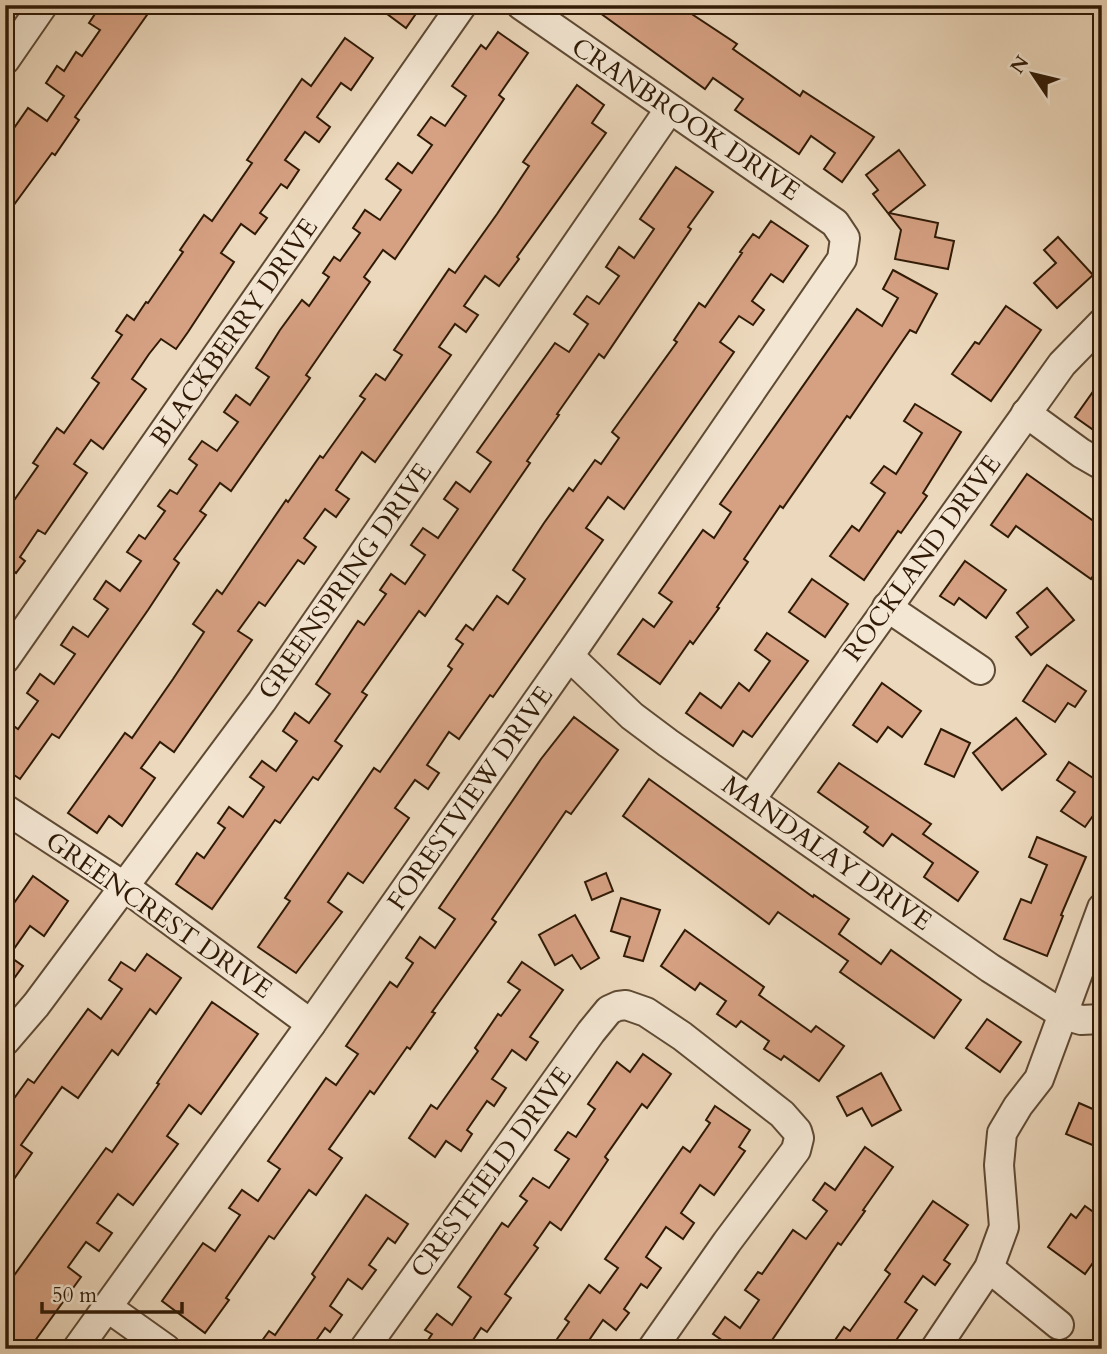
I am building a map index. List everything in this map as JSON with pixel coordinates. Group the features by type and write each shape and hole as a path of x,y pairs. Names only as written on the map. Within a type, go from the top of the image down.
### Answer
{"street":[{"path":"5,60 43,5"},
{"name":"BLACKBERRY DRIVE","path":"5,659 462,5"},
{"name":"CRANBROOK DRIVE","path":"521,5 820,211 835,223 845,238"},
{"name":"GREENSPRING DRIVE","path":"5,1041 36,1005 262,701 670,110"},
{"name":"FORESTVIEW DRIVE","path":"77,1349 311,1024 829,281 842,259 845,238"},
{"name":"ROCKLAND DRIVE","path":"751,799 1062,364 1102,323"},
{"path":"1026,413 1102,465"},
{"path":"887,607 980,670"},
{"name":"MANDALAY DRIVE","path":"569,656 632,716 668,743 989,968 1063,1015 1081,1020 1102,1019"},
{"name":"GREENCREST DRIVE","path":"5,809 125,887 311,1024"},
{"path":"935,1349 989,1268 1004,1227 999,1165 1003,1133 1018,1106 1039,1079 1102,908"},
{"name":"CRESTFIELD DRIVE","path":"365,1349 592,1032 609,1010 626,1005 646,1012 682,1036 782,1114 797,1131 799,1139 796,1150 652,1349"},
{"path":"989,1268 1059,1325"},
{"path":"107,1307 166,1349"}],"building":[{"path":"101,5 154,5 75,117 79,120 55,155 52,153 5,217 5,141 28,108 47,121 64,96 46,83 57,66 64,71 76,52 82,56 100,30 89,23"},
{"path":"375,5 422,5 406,28"},
{"path":"589,5 678,5 737,44 733,49 800,96 803,91 874,137 842,182 824,169 835,153 811,136 799,154 735,110 743,99 713,78 705,89"},
{"path":"498,32 528,53 499,95 504,99 395,259 383,250 364,277 370,282 306,375 310,378 231,491 220,483 200,511 206,515 174,559 179,563 148,610 59,738 52,734 20,779 5,769 5,720 18,729 38,701 27,693 40,674 54,684 75,654 61,645 73,627 88,637 108,609 94,599 106,581 120,591 141,561 127,552 139,535 145,539 165,511 158,506 170,490 177,494 197,465 189,459 202,441 217,451 238,422 224,412 236,395 250,405 269,377 256,368 280,330 302,300 309,306 329,277 323,273 334,257 340,261 360,233 353,228 365,210 380,220 401,190 386,179 398,163 412,173 432,145 418,135 431,117 445,126 466,96 452,86 481,45 486,49"},
{"path":"345,38 373,58 351,90 341,83 317,117 330,127 319,142 305,132 285,160 299,170 287,188 281,184 260,213 267,218 255,234 241,224 221,253 234,262 188,332 176,349 161,339 149,354 132,379 146,389 103,449 91,440 74,464 87,473 45,534 38,530 20,557 25,561 16,573 11,569 5,577 5,524 13,513 8,509 38,466 33,463 57,428 64,433 99,383 92,378 122,335 116,331 127,315 134,320 146,302 148,303 183,252 180,250 204,215 212,221 252,163 247,160 302,79 311,86"},
{"path":"577,85 604,105 592,123 606,133 499,286 485,276 464,306 478,315 466,332 455,324 439,347 451,355 375,462 362,452 336,490 349,499 336,517 325,509 304,538 316,547 304,564 298,560 265,606 259,602 238,631 252,640 174,752 160,742 141,768 155,778 122,826 109,816 97,833 68,813 125,733 132,738 173,679 204,632 193,624 217,590 222,594 286,500 288,502 320,456 323,458 365,399 360,396 376,374 385,380 402,355 394,350 449,269 455,273 497,214 529,166 523,162"},
{"path":"899,150 925,185 889,213 938,223 935,237 954,241 948,269 895,259 901,230 873,194 878,190 866,175"},
{"path":"676,167 713,192 688,227 691,229 604,358 599,354 557,414 559,415 527,461 530,463 425,616 419,611 362,692 367,695 335,741 342,746 318,780 313,777 280,823 275,820 212,909 176,884 197,853 204,858 225,828 218,823 229,807 243,817 264,787 250,777 262,761 276,771 297,741 283,731 295,713 309,723 330,694 316,684 358,621 364,625 386,594 380,590 391,574 405,584 425,555 411,545 423,528 438,538 458,509 444,499 456,482 470,492 491,462 477,452 555,343 569,352 588,324 574,314 587,296 599,304 619,276 606,267 619,247 634,258 654,229 640,219"},
{"path":"771,221 808,246 783,282 771,274 752,301 764,310 753,325 739,316 720,342 734,352 624,509 608,497 586,528 603,540 493,697 490,695 459,739 449,732 427,765 439,773 428,789 415,780 395,808 409,818 363,883 348,873 328,902 342,912 296,973 258,947 290,901 285,898 374,768 380,772 452,669 448,666 463,644 456,639 466,625 473,630 497,596 508,604 525,579 513,570 544,523 569,488 573,491 595,460 601,464 619,438 612,432 677,342 674,340 699,303 705,307 753,234 759,238"},
{"path":"1058,237 1093,275 1057,308 1034,283 1056,263 1044,250"},
{"path":"893,270 937,294 916,333 910,330 850,418 847,416 783,508 780,506 744,559 748,562 717,607 719,608 693,644 690,641 660,684 618,654 643,619 654,627 672,602 659,593 703,530 714,538 731,512 720,504 857,309 882,326 898,298 883,289"},
{"path":"1006,306 1041,330 991,401 952,374 975,342 979,344"},
{"path":"1102,379 1102,436 1075,417"},
{"path":"915,404 961,432 923,493 927,496 901,533 898,531 864,580 830,556 852,526 859,531 885,493 871,483 884,466 896,474 922,433 904,421"},
{"path":"1027,474 1102,527 1102,563 1091,579 1016,526 1008,537 991,525"},
{"path":"965,561 1006,590 986,618 959,598 954,605 940,596"},
{"path":"812,579 848,604 825,637 789,612"},
{"path":"1047,588 1074,620 1031,655 1016,637 1028,627 1017,613"},
{"path":"767,633 808,661 752,737 743,731 733,746 686,713 700,693 721,708 739,683 749,691 770,661 755,650"},
{"path":"1047,665 1086,691 1075,707 1068,703 1055,722 1023,701"},
{"path":"882,683 921,711 902,737 888,727 877,742 853,725"},
{"path":"574,717 618,750 571,814 566,811 492,919 496,922 432,1012 435,1013 410,1049 407,1047 374,1094 370,1091 329,1149 342,1158 316,1195 309,1190 274,1239 269,1236 205,1333 162,1301 203,1243 215,1251 240,1215 229,1208 242,1190 258,1201 280,1169 268,1161 326,1078 336,1085 358,1054 346,1046 390,982 397,987 413,963 406,958 420,937 435,948 455,919 439,908 541,759"},
{"path":"1016,718 1046,754 1002,790 973,753"},
{"path":"941,729 970,743 954,777 925,764"},
{"path":"1069,762 1102,784 1102,803 1085,827 1061,811 1075,792 1057,780"},
{"path":"839,763 931,824 923,834 978,872 958,901 924,877 933,863 892,834 883,846 864,832 868,827 818,792"},
{"path":"649,779 813,897 814,895 849,919 839,934 881,964 891,950 961,1000 934,1038 840,972 848,961 778,912 769,924 623,816"},
{"path":"1037,837 1086,857 1047,956 1004,939 1021,899 1031,903 1047,865 1029,857"},
{"path":"606,873 613,891 592,900 585,882"},
{"path":"33,876 68,901 44,936 30,926 9,956 23,966 5,991 5,916"},
{"path":"621,898 660,910 643,961 624,956 630,937 611,931"},
{"path":"575,915 599,958 581,969 572,955 555,965 539,935"},
{"path":"685,930 764,987 759,995 811,1032 816,1026 844,1046 819,1081 784,1056 781,1060 764,1049 769,1041 741,1021 736,1027 717,1014 726,1001 700,983 695,990 661,966"},
{"path":"147,954 181,978 156,1014 150,1009 118,1055 112,1050 78,1098 62,1087 21,1145 32,1153 5,1192 5,1111 28,1079 34,1083 88,1009 101,1019 122,989 109,980 121,962 135,971"},
{"path":"522,962 563,990 530,1037 538,1042 526,1060 512,1050 492,1079 506,1088 494,1106 487,1101 467,1130 472,1134 461,1151 446,1141 435,1157 409,1138 431,1105 437,1109 478,1051 475,1048 498,1014 501,1016 520,990 508,982"},
{"path":"212,1002 258,1034 201,1114 189,1105 167,1136 178,1144 133,1205 118,1194 97,1223 112,1233 99,1251 86,1242 68,1267 81,1277 29,1349 5,1349 5,1288 106,1148 112,1152"},
{"path":"987,1019 1021,1042 1000,1072 966,1048"},
{"path":"643,1054 671,1074 647,1108 642,1104 605,1157 608,1160 561,1230 550,1222 534,1245 538,1248 505,1294 511,1298 487,1332 481,1328 467,1349 422,1349 432,1334 425,1330 437,1314 452,1325 471,1297 458,1287 502,1223 508,1227 527,1201 520,1196 533,1178 549,1188 569,1159 555,1150 568,1132 576,1137 595,1109 588,1104 617,1062 630,1072"},
{"path":"881,1073 901,1110 872,1126 862,1108 847,1116 837,1097"},
{"path":"1079,1103 1102,1113 1102,1149 1066,1134"},
{"path":"715,1106 750,1130 739,1147 745,1151 714,1195 700,1185 681,1213 694,1223 683,1239 666,1227 646,1257 661,1268 647,1288 641,1284 624,1309 629,1313 616,1330 603,1320 583,1349 550,1349 569,1322 565,1319 589,1285 600,1293 618,1268 605,1259 683,1147 690,1152 710,1123 706,1120"},
{"path":"865,1147 893,1167 863,1210 865,1211 841,1245 838,1243 766,1349 735,1349 713,1334 725,1317 740,1328 759,1300 745,1290 758,1272 762,1274 793,1230 806,1239 827,1211 813,1200 825,1183 835,1190"},
{"path":"366,1195 408,1224 395,1243 388,1238 369,1265 376,1270 362,1289 348,1279 330,1306 342,1315 330,1332 325,1328 310,1349 256,1349 269,1331 275,1335 315,1277 312,1274"},
{"path":"933,1201 968,1225 944,1260 950,1264 935,1285 923,1276 905,1302 917,1310 890,1349 829,1349 844,1327 850,1331 890,1274 885,1270"},
{"path":"1085,1206 1102,1218 1102,1250 1085,1274 1048,1247 1071,1214 1076,1218"}]}
